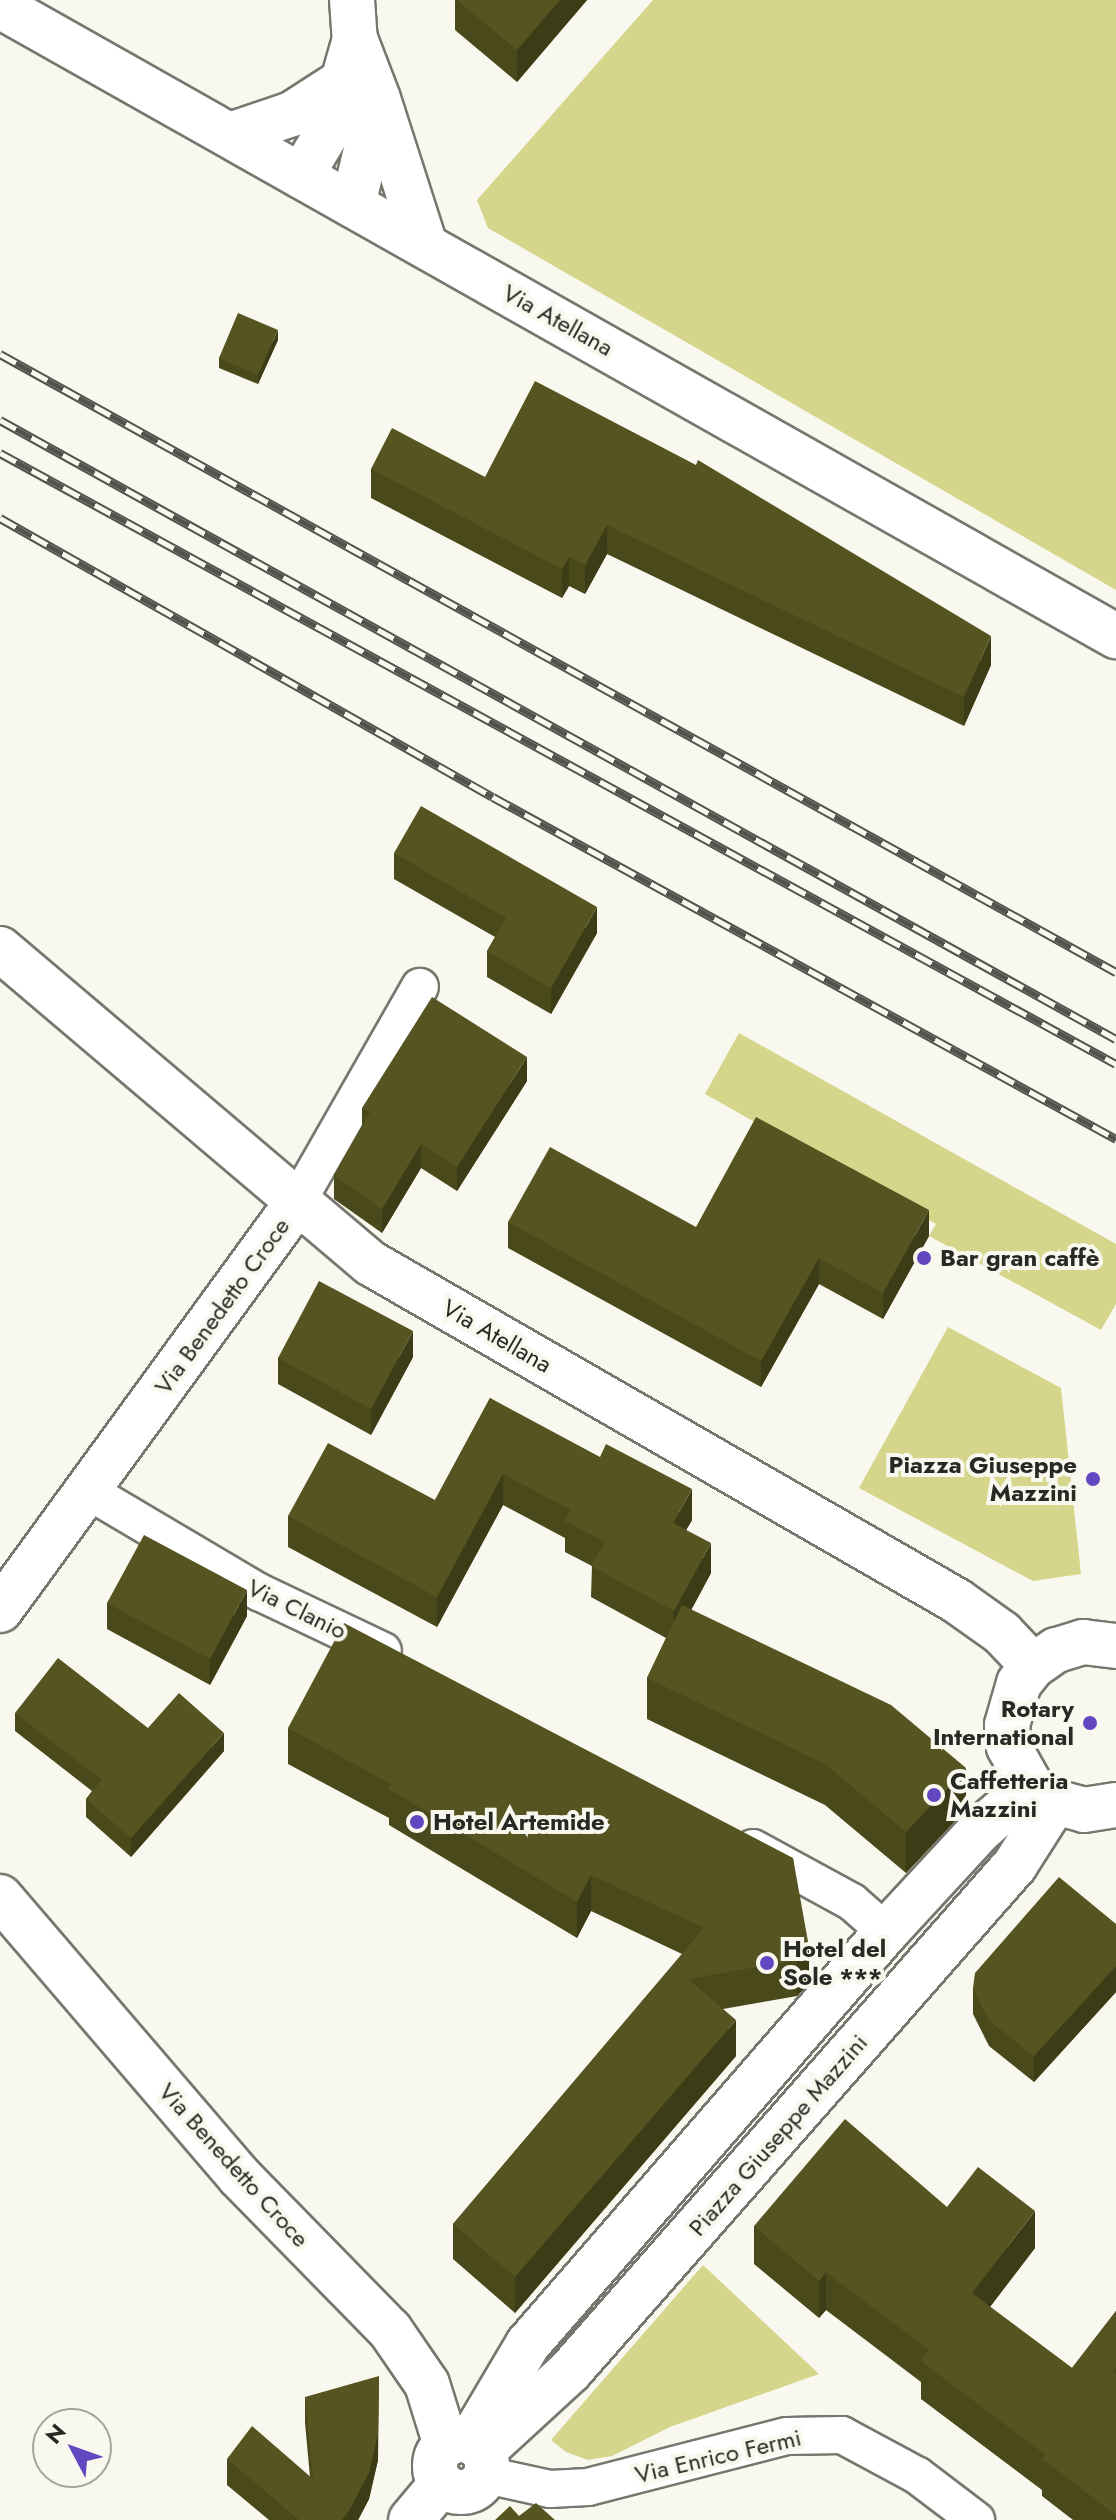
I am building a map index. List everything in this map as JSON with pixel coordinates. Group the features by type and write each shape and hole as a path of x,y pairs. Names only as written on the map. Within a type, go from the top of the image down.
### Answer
{"main road":[{"name":"Via Atellana","path":"0,6 1116,636"},
{"path":"353,205 360,90 354,19"},
{"path":"230,135 360,90"},
{"path":"301,176 331,126 360,90"},
{"path":"360,90 425,245"},
{"name":"Via Atellana","path":"0,949 227,1138 296,1204 372,1264 957,1601 1002,1633 1033,1666"},
{"name":"Via Benedetto Croce","path":"0,1610 296,1204"},
{"path":"1116,1646 1083,1642 1056,1650 1033,1666 1019,1683 1007,1725 1009,1747 1043,1794 1084,1810 1116,1805"},
{"path":"411,2520 466,2459 528,2344 886,1932 980,1830 1043,1794"},
{"name":"Piazza Giuseppe Mazzini","path":"466,2459 570,2371 1015,1865 1043,1794"},
{"name":"Via Benedetto Croce","path":"0,1897 239,2176 390,2330 427,2384 466,2459"}],"street":[{"name":"Via Benedetto Croce","path":"296,1204 420,987"},
{"name":"Via Clanio","path":"88,1491 259,1592 409,1664"},
{"path":"727,1834 852,1902 886,1932"},
{"name":"Via Enrico Fermi","path":"466,2459 550,2489 588,2487 787,2436 842,2435 918,2476 976,2520"}],"shaded area":[{"path":"653,0 1116,0 1116,590 488,228 477,200"},
{"path":"739,1033 1116,1244 1116,1304 1101,1330 929,1236 936,1224 705,1094"},
{"path":"948,1327 1061,1388 1081,1574 1033,1581 859,1488"},
{"path":"703,2265 819,2374 670,2427 612,2456 588,2460 566,2452 551,2440"}],"building":[{"path":"457,0 560,0 517,50"},
{"path":"238,313 278,330 258,375 219,358"},
{"path":"535,381 696,465 698,460 991,636 964,697 607,525 585,565 569,557 562,569 371,469 392,428 485,477"},
{"path":"421,806 597,907 551,988 487,951 506,918 394,853"},
{"path":"432,997 527,1057 457,1167 421,1144 382,1209 334,1175 370,1112 362,1108"},
{"path":"756,1117 929,1210 883,1293 819,1258 761,1361 508,1222 550,1147 696,1227"},
{"path":"319,1281 413,1331 371,1409 278,1358"},
{"path":"490,1398 600,1457 606,1444 692,1489 673,1523 711,1543 674,1611 591,1566 605,1542 565,1521 571,1510 503,1474 437,1597 288,1516 328,1443 435,1500"},
{"path":"144,1535 247,1590 210,1659 107,1603"},
{"path":"682,1605 891,1705 966,1768 906,1832 825,1764 647,1678"},
{"path":"344,1623 793,1858 809,1947 797,1960 688,1979 736,2020 515,2277 453,2224 704,1928 591,1875 577,1902 389,1789 391,1784 288,1728"},
{"path":"58,1658 148,1728 179,1693 224,1733 131,1838 86,1799 102,1780 15,1713"},
{"path":"1059,1877 1116,1924 1116,1966 1034,2056 989,2021 973,1988 975,1973"},
{"path":"845,2119 947,2207 978,2167 1035,2211 972,2293 1072,2368 1116,2311 1116,2367 1112,2372 1116,2374 1116,2515 1042,2459 1046,2455 921,2361 929,2350 826,2272 819,2281 754,2226"},
{"path":"379,2376 378,2434 369,2473 342,2520 299,2520 227,2459 252,2426 313,2479 305,2397"},
{"path":"536,2503 555,2520 495,2520 510,2506 519,2516"}],"railway":[{"path":"0,354 1116,972"},
{"path":"0,420 1116,1039"},
{"path":"0,453 1116,1064"},
{"path":"0,518 493,797 1116,1139"}],"place":[{"name":"Bar gran caffè","path":"924,1258"},
{"name":"Piazza Giuseppe Mazzini","path":"1093,1479"},
{"name":"Rotary International","path":"1090,1723"},
{"name":"Caffetteria Mazzini","path":"934,1795"},
{"name":"Hotel Artemide","path":"417,1822"},
{"name":"Hotel del Sole ***","path":"767,1963"}]}
